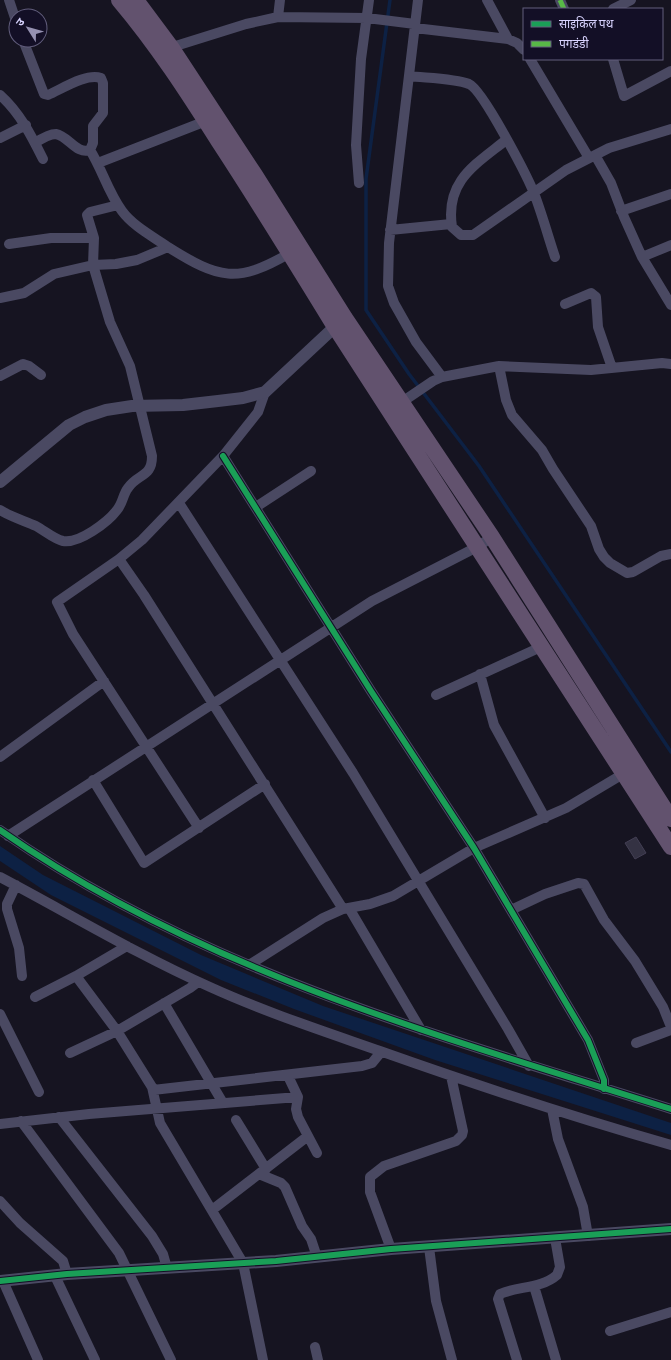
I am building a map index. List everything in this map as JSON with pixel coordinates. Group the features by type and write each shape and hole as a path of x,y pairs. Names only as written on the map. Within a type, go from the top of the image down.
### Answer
{"highway":[{"path":"119,0 166,50 255,174 340,323 477,547 671,847"},
{"path":"136,0 206,121 290,253 340,323 408,398 492,537 671,819"}],"street":[{"path":"278,17 280,0"},
{"path":"359,183 356,145 361,59 370,18 370,0"},
{"path":"418,0 413,25 409,76 390,230 388,286 394,302 437,379"},
{"path":"487,0 508,39"},
{"path":"615,8 631,0"},
{"path":"166,50 260,20 278,17 370,18 508,39 517,43 523,49"},
{"path":"26,48 44,94 48,95 76,82 96,77 101,78 103,113 93,126 93,143 90,150"},
{"path":"531,60 592,157 611,183 621,211 642,257 671,305"},
{"path":"613,60 624,96 671,72"},
{"path":"409,76 470,84 477,91 506,140 533,193 555,257"},
{"path":"0,95 10,103 26,125 43,159"},
{"path":"98,163 206,121"},
{"path":"0,138 26,125"},
{"path":"506,140 461,179 455,189 450,216 451,224 461,235 473,235 566,170 609,148 671,129"},
{"path":"35,143 50,135 57,134 82,150 90,150"},
{"path":"90,150 98,163 118,205 136,225 196,264 218,273 243,273 254,270 290,253"},
{"path":"621,211 671,194"},
{"path":"0,510 63,541 75,541 82,538 117,510 129,486 145,474 151,467 152,456 130,366 110,322 93,265 94,238 87,216 88,213 118,205"},
{"path":"390,230 451,224"},
{"path":"8,244 51,238 94,238"},
{"path":"642,257 671,245"},
{"path":"0,298 24,293 54,274 93,265 116,264 137,260 168,247"},
{"path":"565,304 591,294 596,297 598,327 612,368"},
{"path":"0,482 69,425 85,417 106,410 140,406 218,401 243,398 265,392 340,323"},
{"path":"408,398 437,379 499,366 591,370 662,363 671,364"},
{"path":"0,376 23,364 29,366 41,375"},
{"path":"499,366 506,400 512,415 542,450 556,475 591,526 599,549 604,557 610,563 627,572 633,572 661,556 671,554"},
{"path":"199,828 73,634 57,602 119,559 142,540 179,503 223,456 258,412 265,392"},
{"path":"223,456 332,626 371,690 474,848 588,1040 604,1080 604,1088"},
{"path":"256,507 311,471"},
{"path":"179,503 280,659 419,881 529,1066"},
{"path":"492,537 477,547 372,601 93,780 4,833 43,860 104,896 167,928 249,965 352,1006 421,1030 529,1066 671,1109"},
{"path":"119,559 144,594 212,703 346,908 421,1030"},
{"path":"436,695 542,646"},
{"path":"480,674 494,725 545,818"},
{"path":"0,757 104,681"},
{"path":"249,965 323,918 346,908 370,904 393,896 474,848 566,808 623,774"},
{"path":"93,780 144,863 265,784"},
{"path":"0,877 127,946 198,982 270,1012 451,1076 552,1109 671,1145"},
{"path":"511,910 545,894 578,883 584,884 604,920 635,961 663,1007 671,1027"},
{"path":"16,885 7,904 7,909 19,948 22,976"},
{"path":"35,997 76,976 127,946"},
{"path":"76,976 117,1031 153,1090 160,1123 243,1263 264,1360"},
{"path":"70,1054 117,1031 198,982"},
{"path":"164,1003 213,1083 223,1103"},
{"path":"0,1014 39,1092"},
{"path":"636,1043 671,1030"},
{"path":"153,1090 213,1083 289,1077 362,1066 372,1063 381,1052"},
{"path":"391,1249 370,1192 370,1177 384,1166 456,1141 462,1135 463,1131 451,1076"},
{"path":"289,1077 297,1094 296,1113 318,1153"},
{"path":"0,1124 59,1117 223,1103 297,1094"},
{"path":"552,1109 558,1139 583,1207 588,1236"},
{"path":"59,1117 152,1236 163,1254 167,1268"},
{"path":"236,1120 263,1171 285,1187 302,1226 311,1239 317,1257"},
{"path":"21,1121 119,1253 129,1270 171,1360"},
{"path":"212,1210 308,1136"},
{"path":"0,1201 20,1223 63,1261 61,1275 95,1360"},
{"path":"38,1360 2,1281 61,1275 317,1257 391,1249 671,1229"},
{"path":"517,1360 498,1299 500,1294 508,1290 534,1286 554,1278 559,1272 560,1267 556,1238"},
{"path":"429,1247 436,1301 452,1360"},
{"path":"534,1286 556,1360"},
{"path":"610,1331 671,1312"},
{"path":"315,1347 318,1360"}],"water":[{"path":"0,846 43,875 201,955 323,1006 671,1123 671,1135 435,1060 294,1009 221,980 51,895 0,861"}],"building":[{"path":"636,837 646,853 635,859 625,843"}],"waterway":[{"path":"390,0 366,179 366,310 409,374 479,466 671,752"}],"marked path":[{"path":"560,0 564,8"}],"cycle path":[{"path":"223,456 371,691 474,848 588,1040 604,1080 604,1089"},
{"path":"0,830 77,879 157,923 240,961 324,995 410,1026 671,1109"},
{"path":"0,1281 67,1274 276,1261 391,1249 671,1229"}]}
